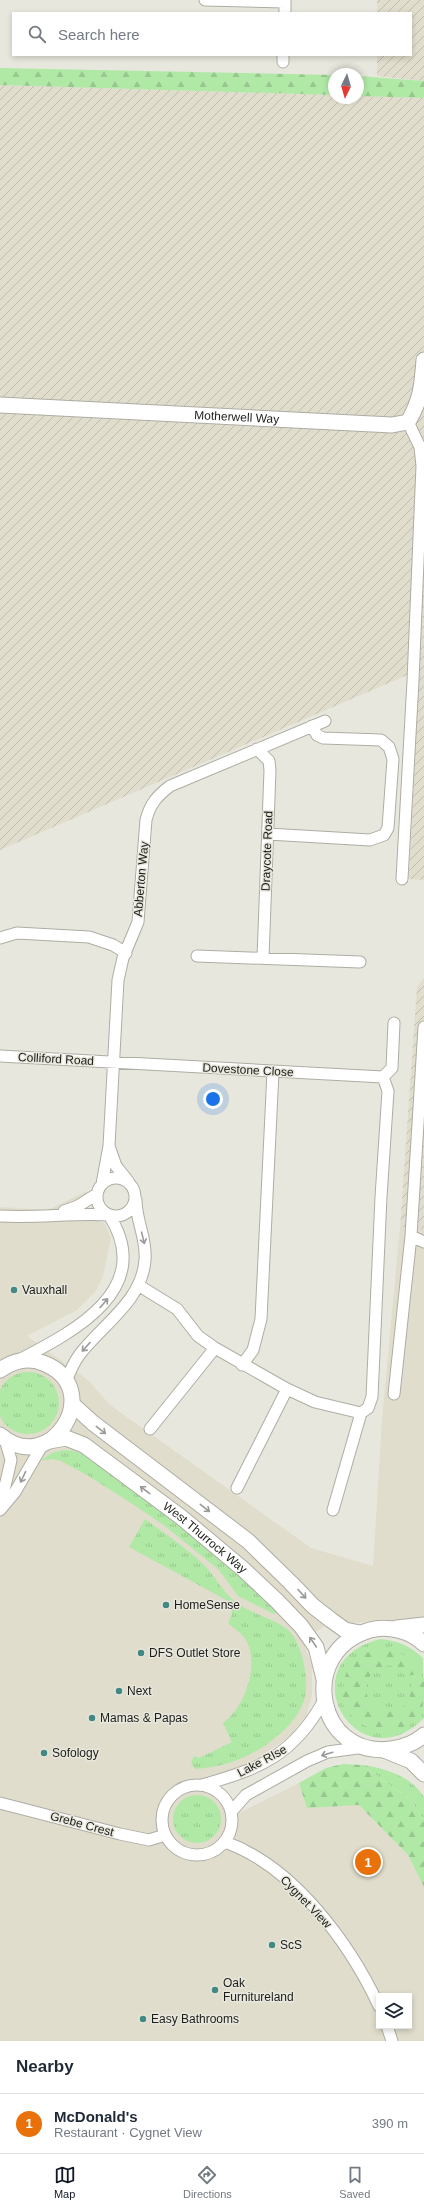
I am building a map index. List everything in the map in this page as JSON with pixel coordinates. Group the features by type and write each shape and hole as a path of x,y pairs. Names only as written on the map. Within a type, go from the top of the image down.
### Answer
{"main road":[{"path":"408,422 422,394 424,360"},
{"name":"Motherwell Way","path":"0,405 392,425 408,422"},
{"path":"0,1370 13,1362 24,1360 38,1361 52,1366 66,1381 72,1404 67,1424 59,1434 46,1443"},
{"name":"West Thurrock Way","path":"72,1404 109,1436 248,1541 319,1611 345,1630 360,1633"},
{"name":"West Thurrock Way","path":"2,1437 23,1446 46,1443 66,1438 84,1445 181,1517 243,1569 301,1626 316,1647 324,1679"},
{"path":"424,1624 375,1629 360,1633 351,1638 336,1651 328,1665 324,1679 324,1700 330,1717 338,1730 350,1740 365,1747 383,1750 410,1761 424,1774"},
{"path":"390,1628 409,1634 424,1644"},
{"path":"383,1750 402,1748 418,1740 424,1735"}],"street":[{"path":"205,0 285,5"},
{"path":"402,879 420,546 422,466 420,448 408,422"},
{"name":"Abberton Way","path":"99,1189 108,1146 118,980 126,953 138,922 146,820 153,801 170,786 325,721"},
{"path":"268,834 370,840 384,835 388,828 393,759 389,747 380,740 323,738 317,735 312,726"},
{"name":"Draycote Road","path":"257,749 269,761 268,834 263,958"},
{"path":"0,938 17,933 89,937 113,945 126,953"},
{"path":"197,956 360,962"},
{"path":"333,1510 360,1413 368,1408 372,1397 381,1197 388,1092 383,1078 392,1068 394,1023"},
{"path":"394,1394 411,1236 424,1027"},
{"name":"Colliford Road","path":"0,1056 112,1063"},
{"name":"Dovestone Close","path":"112,1063 383,1078"},
{"path":"242,1365 253,1350 261,1319 273,1072"},
{"name":"Abberton Way","path":"108,1146 116,1166 128,1181"},
{"path":"50,1217 78,1206 111,1178 123,1178 128,1181 134,1189 136,1213 145,1241 145,1261 138,1285 131,1299 122,1306 80,1354 66,1381"},
{"path":"13,1362 74,1328 95,1313 111,1295 124,1261 123,1244 120,1234 109,1215 100,1207 99,1189"},
{"path":"0,1216 50,1217 82,1213 116,1216 129,1212 136,1200"},
{"path":"411,1236 424,1242"},
{"path":"138,1285 177,1309 198,1336 242,1365 315,1402 360,1413"},
{"path":"150,1429 215,1348"},
{"path":"237,1488 287,1389"},
{"path":"0,1509 11,1460 2,1437"},
{"path":"0,1509 15,1492 46,1443"},
{"name":"Lake RIse","path":"165,1835 162,1819 163,1811 171,1796 184,1787 202,1785 247,1771 280,1754 296,1741 311,1723 324,1700"},
{"name":"Lake RIse","path":"231,1812 246,1796 307,1761 328,1752 365,1747"},
{"path":"165,1835 177,1849 198,1855 209,1853 225,1842 231,1827 231,1812 223,1796 215,1790 202,1785"},
{"name":"Grebe Crest","path":"0,1803 149,1840 165,1835"},
{"name":"Cygnet View","path":"225,1842 242,1848 265,1862 305,1898 324,1918 344,1946 376,2001"},
{"path":"388,2029 392,2041"}],"shaded area":[{"path":"377,0 424,0 424,81 377,76 377,56 412,56 412,12 377,12"},
{"path":"0,85 328,95 328,104 364,104 364,96 424,98 424,880 409,879 419,670 0,850"},
{"path":"424,978 424,1230 400,1227 417,987"},
{"path":"87,1191 88,1216 105,1224 111,1238 103,1277 96,1291 77,1310 27,1336 88,1380 110,1405 311,1548 373,1566 382,1420 400,1227 424,1230 424,1631 384,1619 323,1627 303,1640 312,1666 312,1696 306,1716 289,1737 264,1754 233,1770 207,1776 231,1817 299,1783 307,1807 359,1805 408,1855 424,1887 424,2041 0,2041 0,1207 48,1210"}],"green space":[{"path":"0,68 328,75 328,95 0,85"},
{"path":"364,76 424,81 424,98 364,96"},
{"path":"28,1372 40,1374 54,1386 59,1403 57,1415 50,1425 40,1432 28,1434 16,1432 6,1425 -1,1415 -1,1391 6,1381 16,1374"},
{"path":"64,1450 75,1451 92,1459 116,1477 233,1570 277,1611 274,1614 238,1596 219,1570 165,1526 87,1475 61,1461 52,1459 40,1461 52,1453"},
{"path":"145,1519 198,1559 209,1570 227,1594 237,1603 287,1629 297,1642 303,1660 306,1680 305,1697 302,1706 291,1723 265,1746 232,1762 208,1768 195,1769 191,1763 194,1756 199,1758 232,1742 223,1723 238,1707 244,1696 251,1673 250,1650 244,1637 228,1623 232,1614 231,1606 227,1604 228,1601 129,1547"},
{"path":"381,1639 404,1645 423,1658 424,1718 399,1735 375,1737 355,1729 341,1712 335,1692 338,1670 353,1652"},
{"path":"395,1646 400,1653 420,1666 421,1671 417,1674 407,1676 390,1665 381,1668 369,1677 366,1684 368,1698 379,1712 397,1711 409,1702 412,1681 418,1676 424,1678 423,1705 418,1716 411,1724 402,1729 381,1731 361,1723 348,1712 342,1701 343,1688 346,1673 355,1660 362,1655 378,1649"},
{"path":"343,1764 362,1765 411,1800 424,1822 424,1887 408,1855 359,1805 307,1808 299,1783 326,1768"},
{"path":"362,1765 380,1768 397,1774 405,1778 419,1790 424,1797 424,1822 411,1800"},
{"path":"192,1795 202,1795 211,1799 217,1805 220,1810 220,1828 211,1839 202,1843 192,1843 183,1839 177,1833 173,1824 173,1814 177,1805 183,1799"}],"place":[{"name":"Vauxhall","path":"14,1290"},
{"name":"HomeSense","path":"166,1605"},
{"name":"DFS Outlet Store","path":"141,1653"},
{"name":"Next","path":"119,1691"},
{"name":"Mamas & Papas","path":"92,1718"},
{"name":"Sofology","path":"44,1753"},
{"name":"McDonald's","path":"368,1862"},
{"name":"ScS","path":"272,1945"},
{"name":"Oak Furnitureland","path":"215,1990"},
{"name":"Easy Bathrooms","path":"143,2019"}]}
